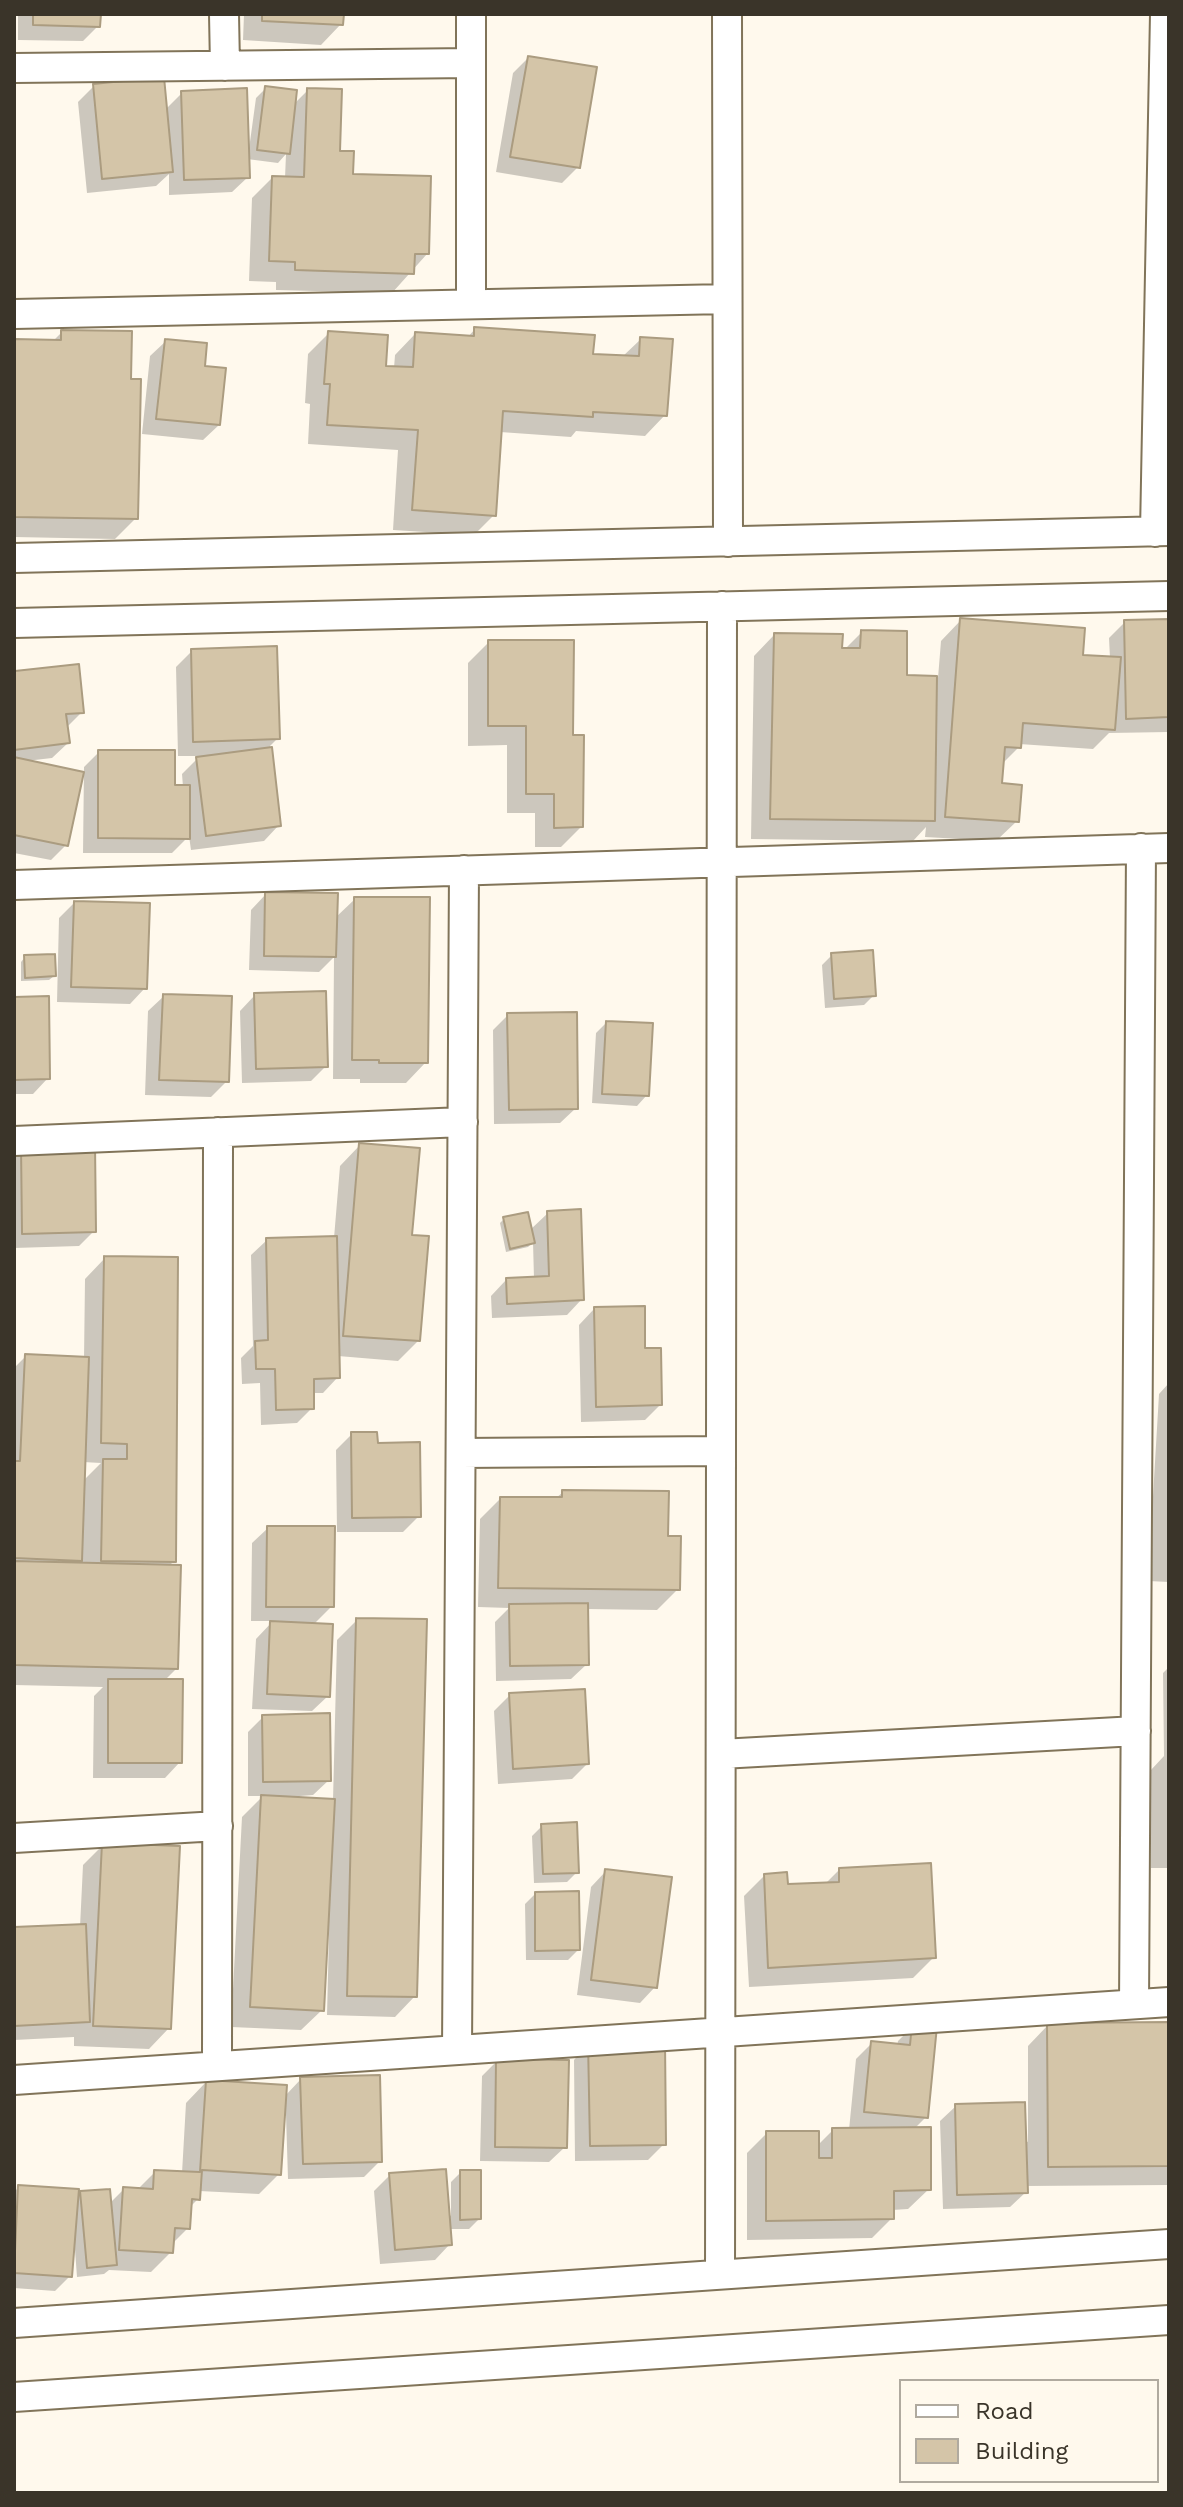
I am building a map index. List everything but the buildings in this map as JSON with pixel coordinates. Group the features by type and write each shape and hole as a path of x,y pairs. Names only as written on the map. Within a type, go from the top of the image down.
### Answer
{"street":[{"path":"224,14 225,66"},
{"path":"471,14 471,304"},
{"path":"727,14 728,542"},
{"path":"14,558 1162,531 1165,14"},
{"path":"14,68 471,63"},
{"path":"14,314 727,299"},
{"path":"14,623 1169,596"},
{"path":"720,2274 722,606"},
{"path":"14,885 1155,848 1136,1731 1134,2004"},
{"path":"457,2050 464,870"},
{"path":"14,1141 463,1122"},
{"path":"217,2066 218,1132"},
{"path":"461,1453 721,1451"},
{"path":"721,1754 1136,1731"},
{"path":"14,1838 218,1826"},
{"path":"14,2080 1169,2002"},
{"path":"14,2323 1169,2244"},
{"path":"14,2397 1169,2320"}]}
